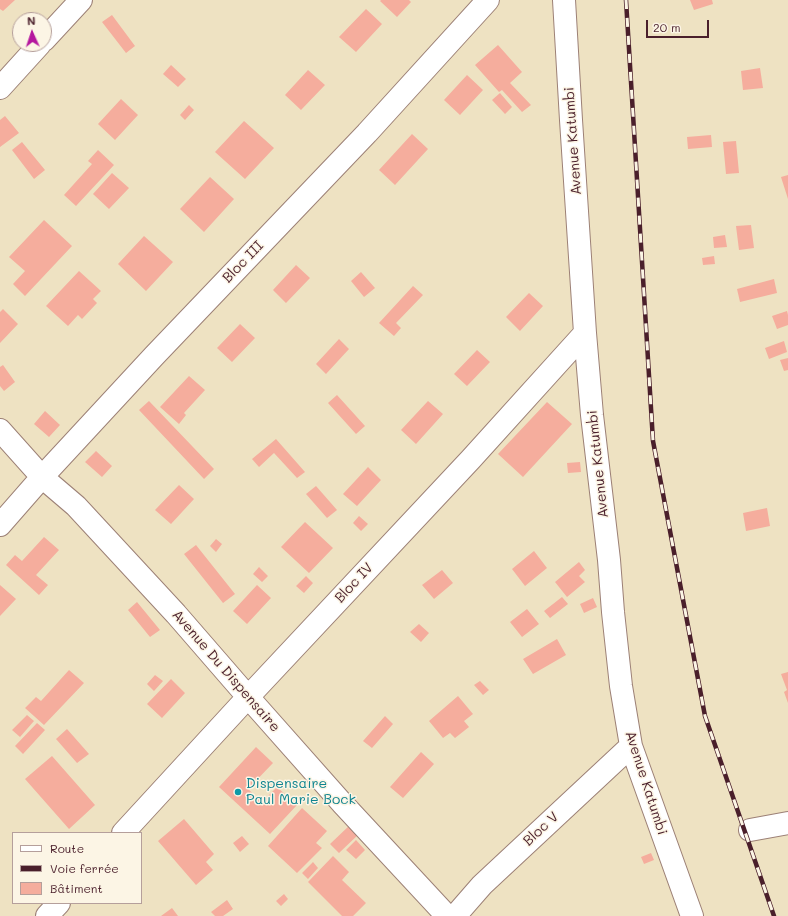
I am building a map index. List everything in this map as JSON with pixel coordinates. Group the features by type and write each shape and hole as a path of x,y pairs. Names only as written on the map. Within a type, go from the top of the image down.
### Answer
{"street":[{"path":"52,31 81,0"},
{"name":"Bloc III","path":"0,525 42,477 154,356 367,134 488,0"},
{"name":"Avenue Katumbi","path":"564,0 585,333 592,415 608,552 621,686 631,746 692,916"},
{"path":"0,88 33,52"},
{"name":"Bloc IV","path":"124,832 585,333"},
{"name":"Avenue Du Dispensaire","path":"0,430 42,477 76,506 176,614 342,803 447,916"},
{"name":"Bloc V","path":"455,916 482,885 631,746"},
{"path":"750,830 788,823"},
{"path":"47,916 58,904"}],"building":[{"path":"0,0 15,0 3,11 0,9"},
{"path":"409,0 411,2 397,17 380,1"},
{"path":"690,0 712,0 713,4 694,10"},
{"path":"366,9 382,24 356,52 339,37"},
{"path":"112,15 135,46 126,53 102,22"},
{"path":"498,45 522,72 510,83 531,105 522,112 502,90 499,92 475,65"},
{"path":"171,65 186,79 178,87 163,74"},
{"path":"760,68 763,88 743,90 741,71"},
{"path":"308,70 325,85 301,110 285,95"},
{"path":"467,75 483,90 460,115 444,100"},
{"path":"500,93 512,107 505,114 492,100"},
{"path":"121,99 138,115 115,140 98,124"},
{"path":"189,105 194,110 185,120 180,115"},
{"path":"5,116 19,133 0,147 0,120"},
{"path":"244,121 274,148 245,179 215,152"},
{"path":"412,134 428,149 395,185 379,170"},
{"path":"711,135 712,147 688,149 687,137"},
{"path":"736,141 739,173 726,174 723,142"},
{"path":"22,142 45,170 34,179 12,150"},
{"path":"98,150 114,165 76,206 64,195 92,164 88,161"},
{"path":"112,173 129,188 109,209 93,194"},
{"path":"788,175 788,199 781,177"},
{"path":"210,177 234,199 204,232 180,209"},
{"path":"44,220 72,246 25,296 13,284 25,271 9,257"},
{"path":"751,225 754,248 739,250 736,226"},
{"path":"725,235 727,247 714,248 713,237"},
{"path":"144,236 173,262 146,291 118,264"},
{"path":"714,256 715,264 703,265 702,258"},
{"path":"296,265 310,278 286,303 273,290"},
{"path":"79,271 101,291 93,299 97,303 82,319 78,315 68,326 46,306"},
{"path":"361,272 375,288 364,297 351,281"},
{"path":"774,279 777,293 740,302 737,289"},
{"path":"413,286 423,295 396,323 401,328 394,336 379,323"},
{"path":"529,293 543,306 520,331 506,317"},
{"path":"3,309 18,324 0,343 0,312"},
{"path":"787,311 788,325 777,329 772,316"},
{"path":"240,324 255,338 232,362 217,348"},
{"path":"339,339 349,349 326,374 316,364"},
{"path":"784,341 787,352 769,359 765,348"},
{"path":"477,350 490,362 467,386 454,374"},
{"path":"788,358 788,370 784,371 780,360"},
{"path":"3,365 15,382 4,391 0,386 0,367"},
{"path":"189,376 205,390 184,413 186,415 179,424 160,407"},
{"path":"337,395 365,426 356,434 328,403"},
{"path":"149,401 214,469 204,479 139,410"},
{"path":"428,401 443,414 416,444 401,430"},
{"path":"547,402 572,424 523,477 498,454"},
{"path":"45,411 60,425 49,437 34,424"},
{"path":"276,439 305,472 297,478 274,453 259,467 252,459"},
{"path":"96,451 112,466 102,477 85,462"},
{"path":"580,462 581,472 568,473 567,463"},
{"path":"368,467 381,480 357,506 343,494"},
{"path":"179,485 194,499 171,524 155,510"},
{"path":"316,486 337,510 327,518 306,494"},
{"path":"767,508 770,526 746,531 743,513"},
{"path":"359,516 368,524 361,531 353,523"},
{"path":"305,522 333,548 309,573 281,547"},
{"path":"44,537 59,550 36,575 48,585 39,595 6,565 15,555 22,561"},
{"path":"216,539 222,544 216,552 210,546"},
{"path":"196,545 235,594 223,603 184,554"},
{"path":"534,551 547,568 525,586 512,569"},
{"path":"579,562 585,570 579,576 585,582 567,597 555,582"},
{"path":"259,567 268,576 262,582 253,574"},
{"path":"442,570 453,583 434,599 422,585"},
{"path":"306,576 313,583 304,593 296,586"},
{"path":"0,585 16,599 0,616"},
{"path":"257,585 271,598 247,624 233,611"},
{"path":"562,597 568,604 550,618 544,611"},
{"path":"593,598 597,607 584,613 580,604"},
{"path":"137,602 160,630 150,637 128,610"},
{"path":"527,609 539,624 522,637 510,622"},
{"path":"419,624 429,633 421,642 410,632"},
{"path":"557,639 566,655 533,674 523,659"},
{"path":"69,670 84,683 44,725 25,708 36,697 41,701"},
{"path":"788,672 788,703 784,692 787,690 781,674"},
{"path":"155,675 163,681 154,691 147,684"},
{"path":"171,679 185,693 162,718 147,704"},
{"path":"480,681 489,690 483,695 474,685"},
{"path":"458,696 473,714 464,721 469,727 455,738 450,733 443,738 429,721"},
{"path":"27,715 34,721 20,737 12,730"},
{"path":"385,716 393,724 372,748 363,741"},
{"path":"37,723 45,730 23,754 15,746"},
{"path":"67,729 89,754 77,763 56,739"},
{"name":"Dispensaire Paul Marie Bock","path":"256,747 273,763 248,789 262,802 277,787 297,805 270,834 219,787"},
{"path":"421,752 434,764 403,798 390,787"},
{"path":"52,756 95,805 69,829 25,779"},
{"path":"302,808 327,831 316,843 322,848 297,873 268,846"},
{"path":"184,819 214,854 206,862 213,870 196,885 158,841"},
{"path":"351,824 360,833 339,853 330,844"},
{"path":"242,836 249,844 240,852 233,843"},
{"path":"356,840 365,850 356,859 346,850"},
{"path":"651,853 654,860 644,864 641,857"},
{"path":"333,856 349,872 342,880 366,903 353,916 342,916 308,882"},
{"path":"313,862 318,868 308,879 302,873"},
{"path":"284,894 288,899 281,906 276,901"},
{"path":"227,900 233,909 223,916 215,916 211,912"},
{"path":"172,908 178,916 161,916"}],"railway":[{"path":"626,0 653,441 705,716 774,916"}],"place":[{"name":"Dispensaire Paul Marie Bock","path":"238,792"}]}
